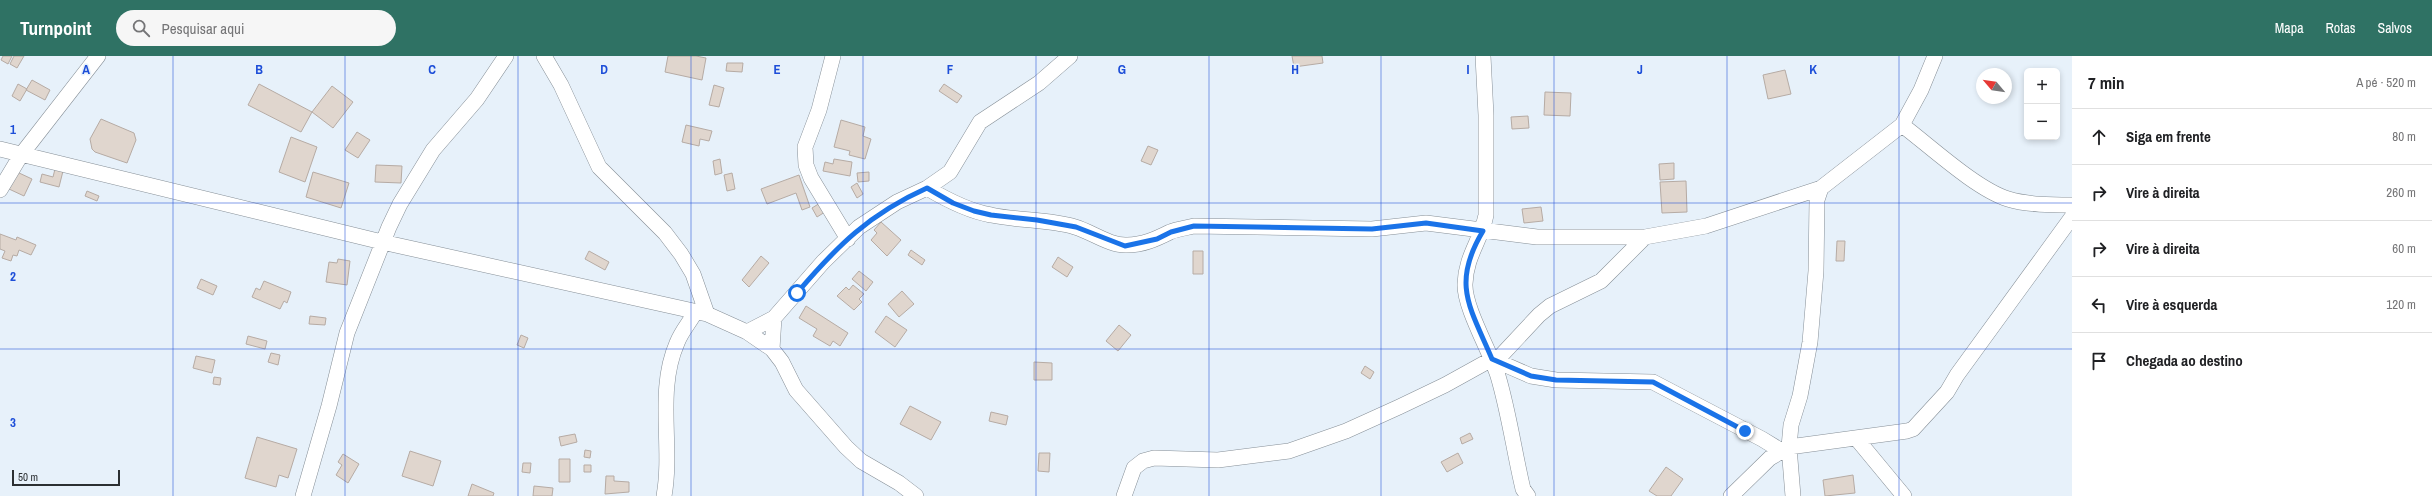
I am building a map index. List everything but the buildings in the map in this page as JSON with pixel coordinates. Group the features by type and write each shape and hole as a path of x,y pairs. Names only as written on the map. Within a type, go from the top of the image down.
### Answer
{"street":[{"path":"303,496 329,406 347,333 382,242 400,204 423,166 477,99 506,56"},
{"path":"544,56 585,132 591,154 599,167 665,233 681,254 693,274 702,313"},
{"path":"832,56 828,82 805,147 806,165 811,178 848,239"},
{"path":"747,332 774,318 823,262 859,227 897,202 927,188 950,172 980,122 1039,83 1070,56"},
{"path":"1482,56 1486,115 1486,207 1483,231 1471,251 1465,286 1472,311 1494,360 1505,400 1523,489 1528,496"},
{"path":"927,188 953,203 974,211 991,215 1037,220 1076,227 1125,246 1150,241 1171,232 1194,226 1372,229 1426,223 1537,237 1645,237 1706,226 1820,188 1902,125 1921,90 1935,56"},
{"path":"0,190 21,155 93,58"},
{"path":"1902,125 1988,191 2008,199 2036,204 2072,205"},
{"path":"0,149 382,242 702,313 747,332 772,349 782,362 796,390 846,447 861,460 916,496"},
{"path":"1793,496 1784,448 1800,396 1810,342 1816,272 1817,200 1820,188"},
{"path":"1494,360 1531,376 1556,380 1653,382 1762,439 1784,448 1907,432 1938,403 2072,217"},
{"path":"1124,496 1134,468 1143,461 1154,458 1218,460 1289,451 1346,431 1399,408 1494,360 1550,306 1601,281 1645,237"},
{"path":"664,496 667,395 671,361 677,342 702,313"},
{"path":"772,349 774,318"},
{"path":"1856,438 1904,496"},
{"path":"1731,496 1784,448"}],"route":[{"path":"797,293 823,262 859,227 897,202 927,188 953,203 974,211 991,215 1037,220 1076,227 1125,246 1136,245 1157,239 1171,232 1194,226 1229,228 1372,229 1426,223 1483,231 1471,251 1466,266 1465,286 1472,311 1492,359 1514,370 1531,376 1556,380 1653,382 1745,431"}]}
